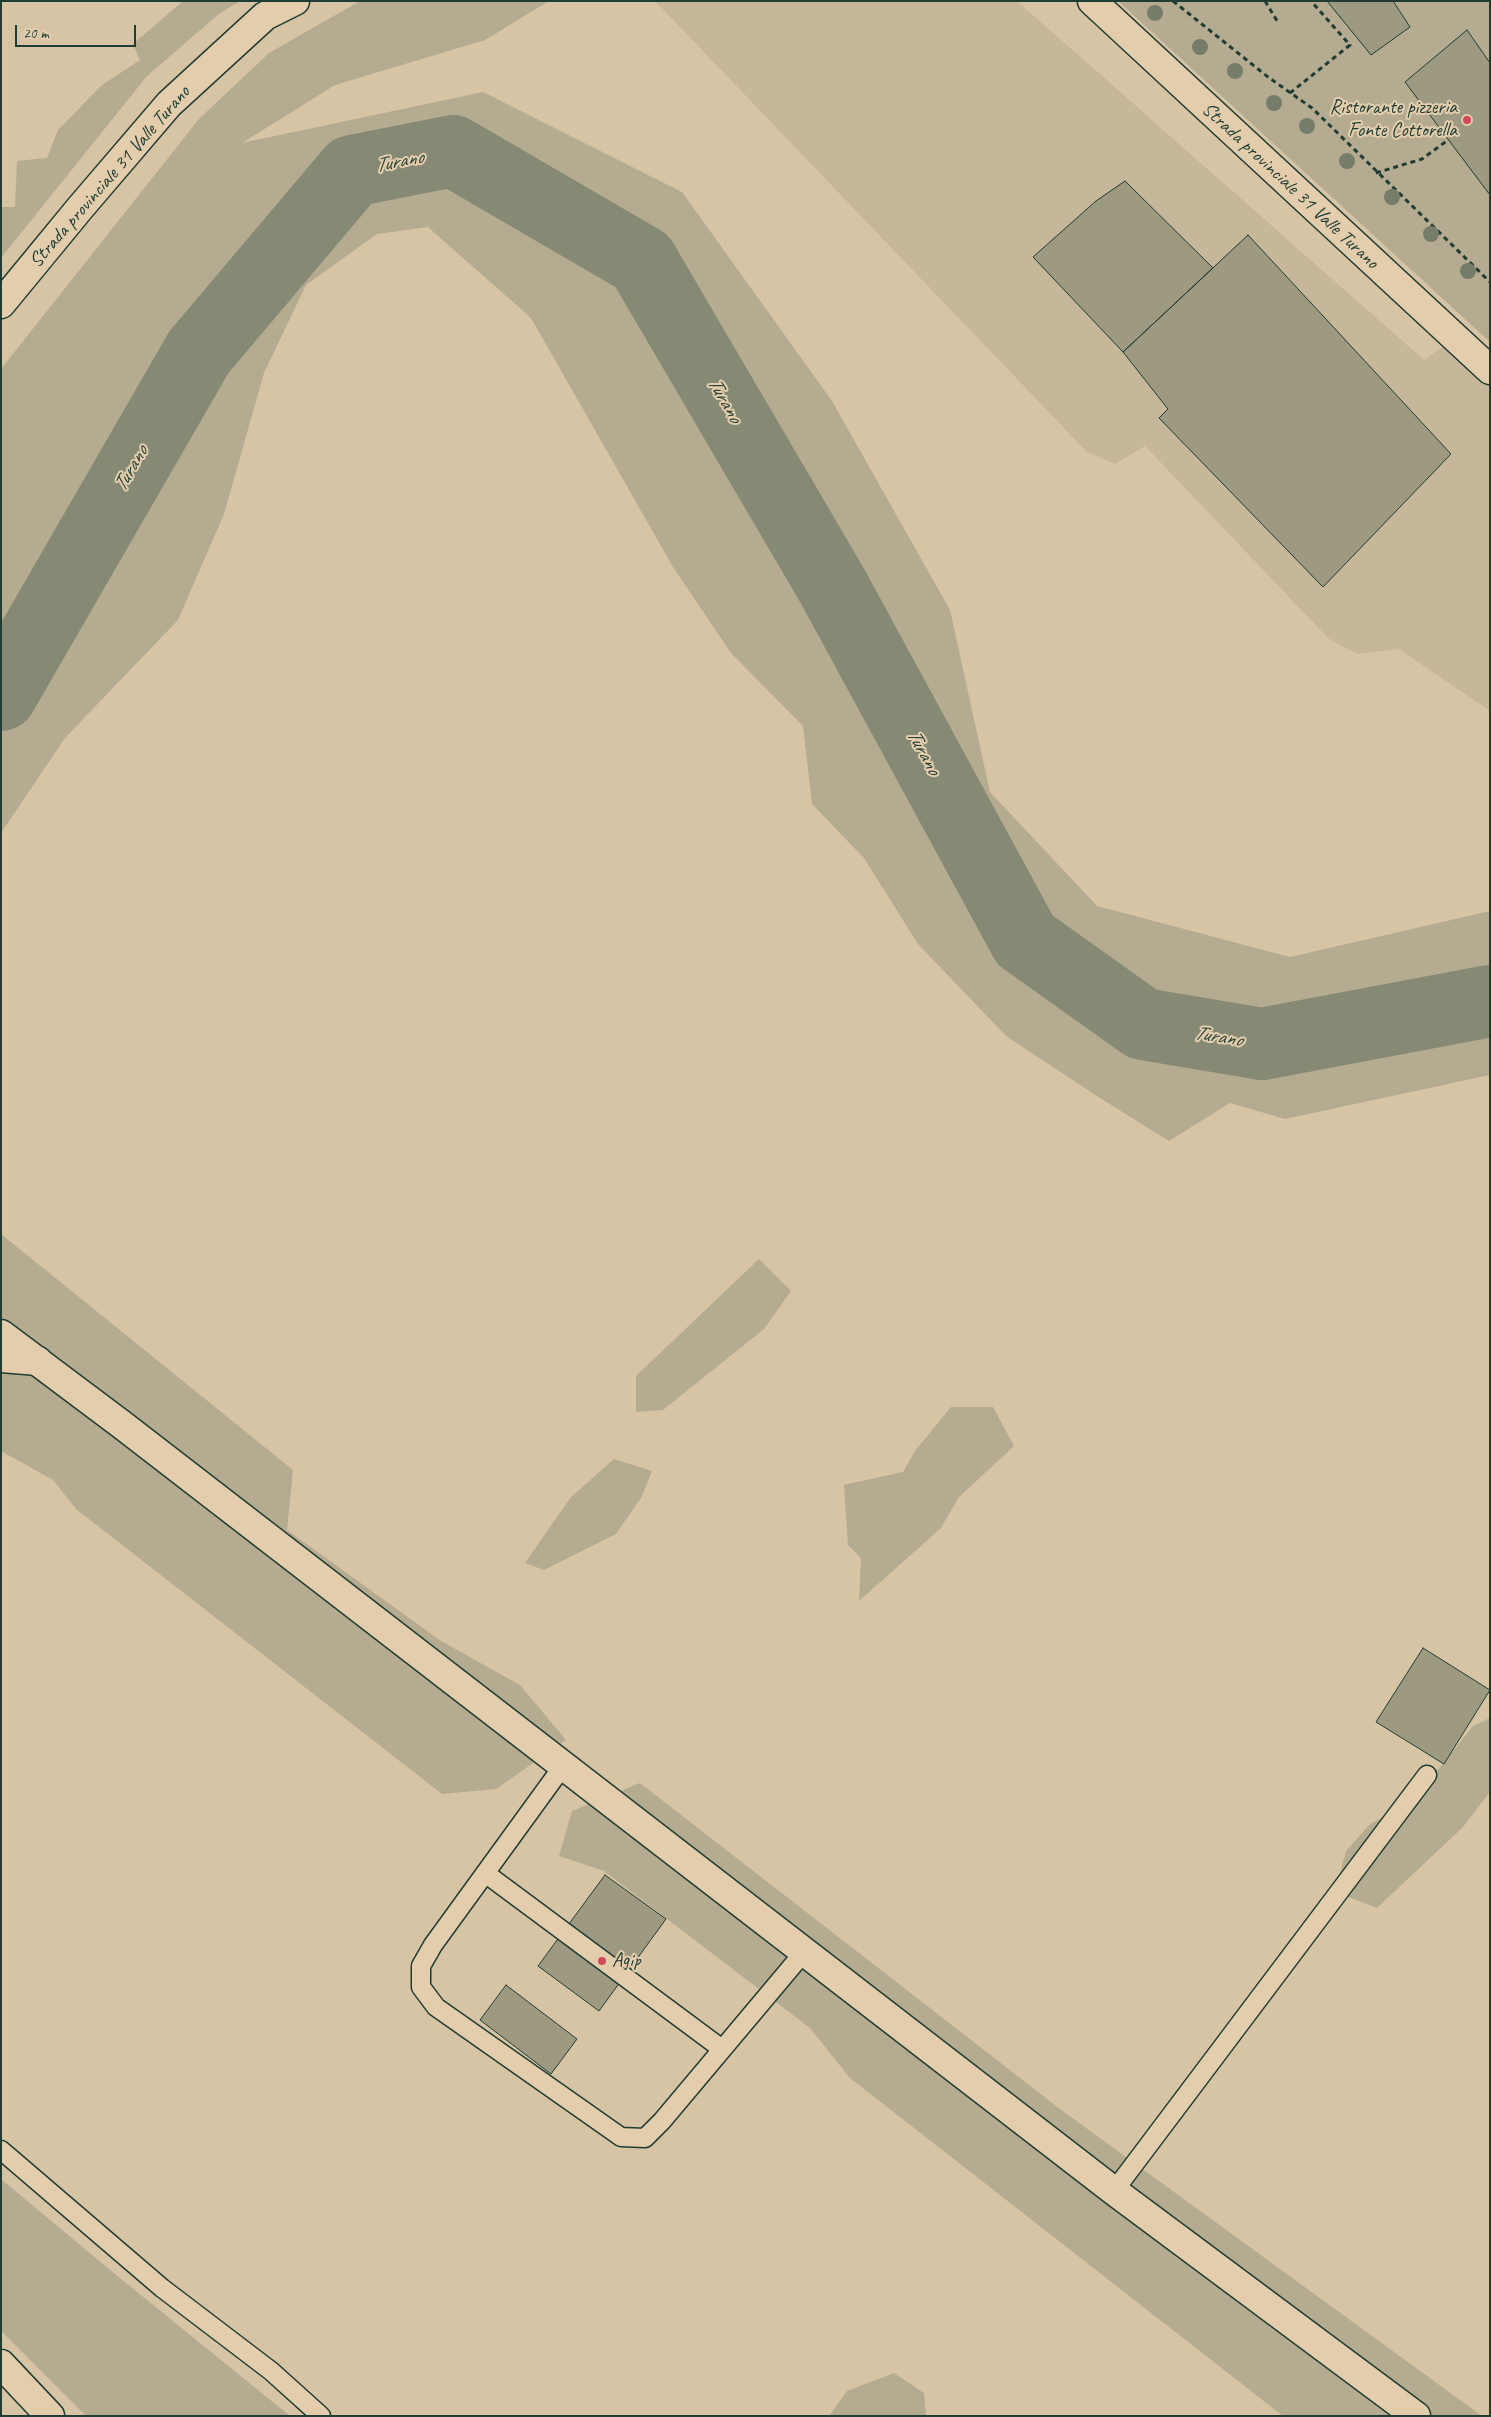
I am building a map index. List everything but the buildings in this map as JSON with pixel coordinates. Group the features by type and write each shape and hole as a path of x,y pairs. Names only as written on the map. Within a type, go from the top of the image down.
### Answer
{"main road":[{"name":"Strada provinciale 31 Valle Turano","path":"1,304 169,104 265,16 295,1"},
{"name":"Strada provinciale 31 Valle Turano","path":"1092,1 1490,370"},
{"path":"1,1334 1114,2192 1416,2416"},
{"path":"1,1358 38,1361"},
{"path":"1,2364 50,2416"}],"lane":[{"path":"563,1766 484,1873 433,1945 421,1966 421,1987 436,2007 621,2137 645,2138 662,2121 804,1952"},
{"path":"1114,2192 1427,1775"},
{"path":"484,1873 722,2049"},
{"path":"1,2150 162,2288 271,2371 322,2416"}],"path":[{"path":"1173,1 1290,93 1312,108 1376,173 1490,282"},
{"path":"1264,1 1279,24"},
{"path":"1290,93 1350,45 1311,1"},
{"path":"1376,173 1422,159 1448,140"}],"shaded area":[{"path":"183,1 240,1 219,14 147,76 1,258 1,207 15,207 17,161 47,158 58,130 102,85 140,60 133,44"},
{"path":"360,1 549,1 485,40 335,85 242,143 483,92 682,192 832,401 950,610 990,792 1097,906 1290,957 1490,911 1490,1075 1285,1119 1230,1103 1169,1141 1006,1036 918,944 864,858 812,804 803,726 731,653 673,567 531,318 428,227 377,234 306,285 264,373 224,514 178,620 65,738 1,833 1,369 199,119 269,53"},
{"path":"655,1 1017,1 1424,360 1448,343 1490,382 1490,711 1399,649 1357,654 1329,639 1145,446 1115,464 1087,452"},
{"path":"1118,1 1490,1 1490,342"},
{"path":"1,1234 293,1470 287,1530 441,1641 520,1685 566,1740 496,1789 442,1794 76,1509 53,1480 1,1451"},
{"path":"759,1259 791,1291 764,1329 663,1410 636,1412 636,1376"},
{"path":"951,1407 993,1407 1014,1446 959,1497 941,1528 859,1601 861,1558 848,1545 844,1485 903,1472 915,1451"},
{"path":"614,1459 652,1471 641,1498 616,1534 544,1570 525,1563 571,1497"},
{"path":"1490,1718 1490,1792 1463,1827 1377,1908 1335,1892 1346,1851 1369,1825 1413,1801 1473,1726"},
{"path":"640,1783 1060,2109 1482,2416 1283,2416 850,2078 810,2028 604,1871 559,1856 572,1811"},
{"path":"1,2179 290,2416 86,2416 1,2331"},
{"path":"894,2373 924,2393 926,2416 829,2416 847,2391"}],"waterway":[{"name":"Turano","path":"1,695 199,352 352,171 453,151 642,261 833,587 1025,940 1143,1024 1262,1044 1490,1001"}],"place":[{"name":"Ristorante pizzeria Fonte Cottorella","path":"1467,120"},
{"name":"Agip","path":"602,1961"}]}
